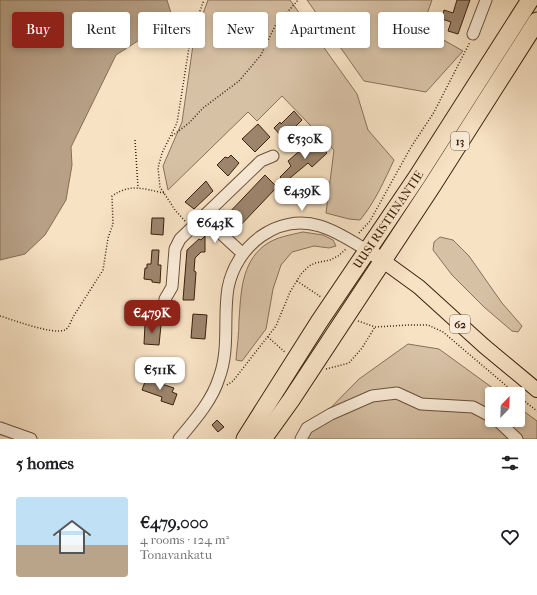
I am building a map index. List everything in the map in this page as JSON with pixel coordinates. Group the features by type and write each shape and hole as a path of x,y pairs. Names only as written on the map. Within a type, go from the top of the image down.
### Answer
{"highway":[{"name":"UUSI RISTIINANTIE","path":"263,439 291,400 375,256 530,0"},
{"name":"UUSI RISTIINANTIE","path":"245,439 320,322 432,186 537,21"}],"main road":[{"name":"62","path":"375,256 419,287 484,346 537,390"}],"street":[{"path":"474,34 486,0"},
{"path":"165,299 172,287 175,249 180,239 261,161 273,156"},
{"path":"203,217 242,253"},
{"path":"179,439 213,392 219,379 224,360 228,286 242,253 250,244 264,233 284,226 296,224 319,225 352,241 375,256"},
{"path":"301,439 307,428 330,414 372,396 397,393 421,404 473,407 485,413"},
{"path":"504,427 517,439"},
{"path":"0,428 31,439"}],"path":[{"path":"192,228 175,210 160,186 158,168 162,153 177,123 191,35 204,0"},
{"path":"170,137 188,123 203,108 239,81 261,55 275,26 298,0"},
{"path":"213,392 218,394 233,381 276,326 290,292 301,274 309,266 338,256 370,221 410,147 432,114 474,34"},
{"path":"135,140 138,188"},
{"path":"0,316 33,327 56,331 65,330 70,325 73,317 103,270 108,238 113,224 112,196 122,189 138,188 164,193"},
{"path":"297,281 324,299"},
{"path":"354,318 363,324 375,327 428,325 436,328 443,332 508,387"},
{"path":"320,371 349,363 362,348 375,327"},
{"path":"267,336 288,354"},
{"path":"525,401 537,411"}],"shaded area":[{"path":"0,0 167,0 171,12 138,12 138,41 130,46 130,12 72,12 72,48 127,48 116,55 71,147 72,165 66,200 45,235 25,254 0,260"},
{"path":"208,0 290,0 299,12 276,12 276,48 324,48 357,94 368,130 394,160 375,199 360,220 349,219 326,213 334,150 282,96 257,121 248,112 168,190 163,166 182,122 193,48 205,48 205,12 204,12"},
{"path":"307,0 432,0 428,12 378,12 378,48 444,48 444,40 463,51 426,92 364,81 341,48 370,48 370,12 315,12"},
{"path":"303,232 323,235 333,240 336,246 329,248 314,246 292,252 281,265 273,289 266,329 242,361 236,360 242,289 251,261 257,252 269,242"},
{"path":"440,237 453,240 469,256 502,303 522,326 518,332 512,331 484,307 452,275 433,250 434,242"},
{"path":"408,344 439,349 491,387 485,387 485,427 525,427 525,412 537,421 537,439 300,439 359,379"}],"building":[{"path":"457,0 470,0 458,34 448,31 451,22 444,20 444,10 453,13"},
{"path":"294,111 302,120 289,133 287,130 281,136 274,128 280,122 281,124"},
{"path":"258,124 270,137 255,152 242,139"},
{"path":"318,135 328,145 323,149 327,153 312,167 308,163 290,178 298,186 293,191 280,177 291,166 288,161"},
{"path":"231,155 239,163 228,176 217,165 225,157 228,158"},
{"path":"265,175 277,187 237,229 225,217"},
{"path":"206,181 213,191 194,209 185,202"},
{"path":"152,218 164,218 163,235 151,234"},
{"path":"205,236 205,252 201,252 195,258 194,271 196,272 194,300 183,300 187,250 199,239 201,240"},
{"path":"152,250 159,250 158,265 161,265 160,283 144,279 145,268 147,268 147,264 151,264"},
{"path":"193,314 207,315 205,339 191,338"},
{"path":"145,324 161,325 159,345 144,344"},
{"path":"146,379 174,388 172,392 177,394 173,405 161,401 162,397 142,390"},
{"path":"217,420 224,427 218,432 212,425"}]}
